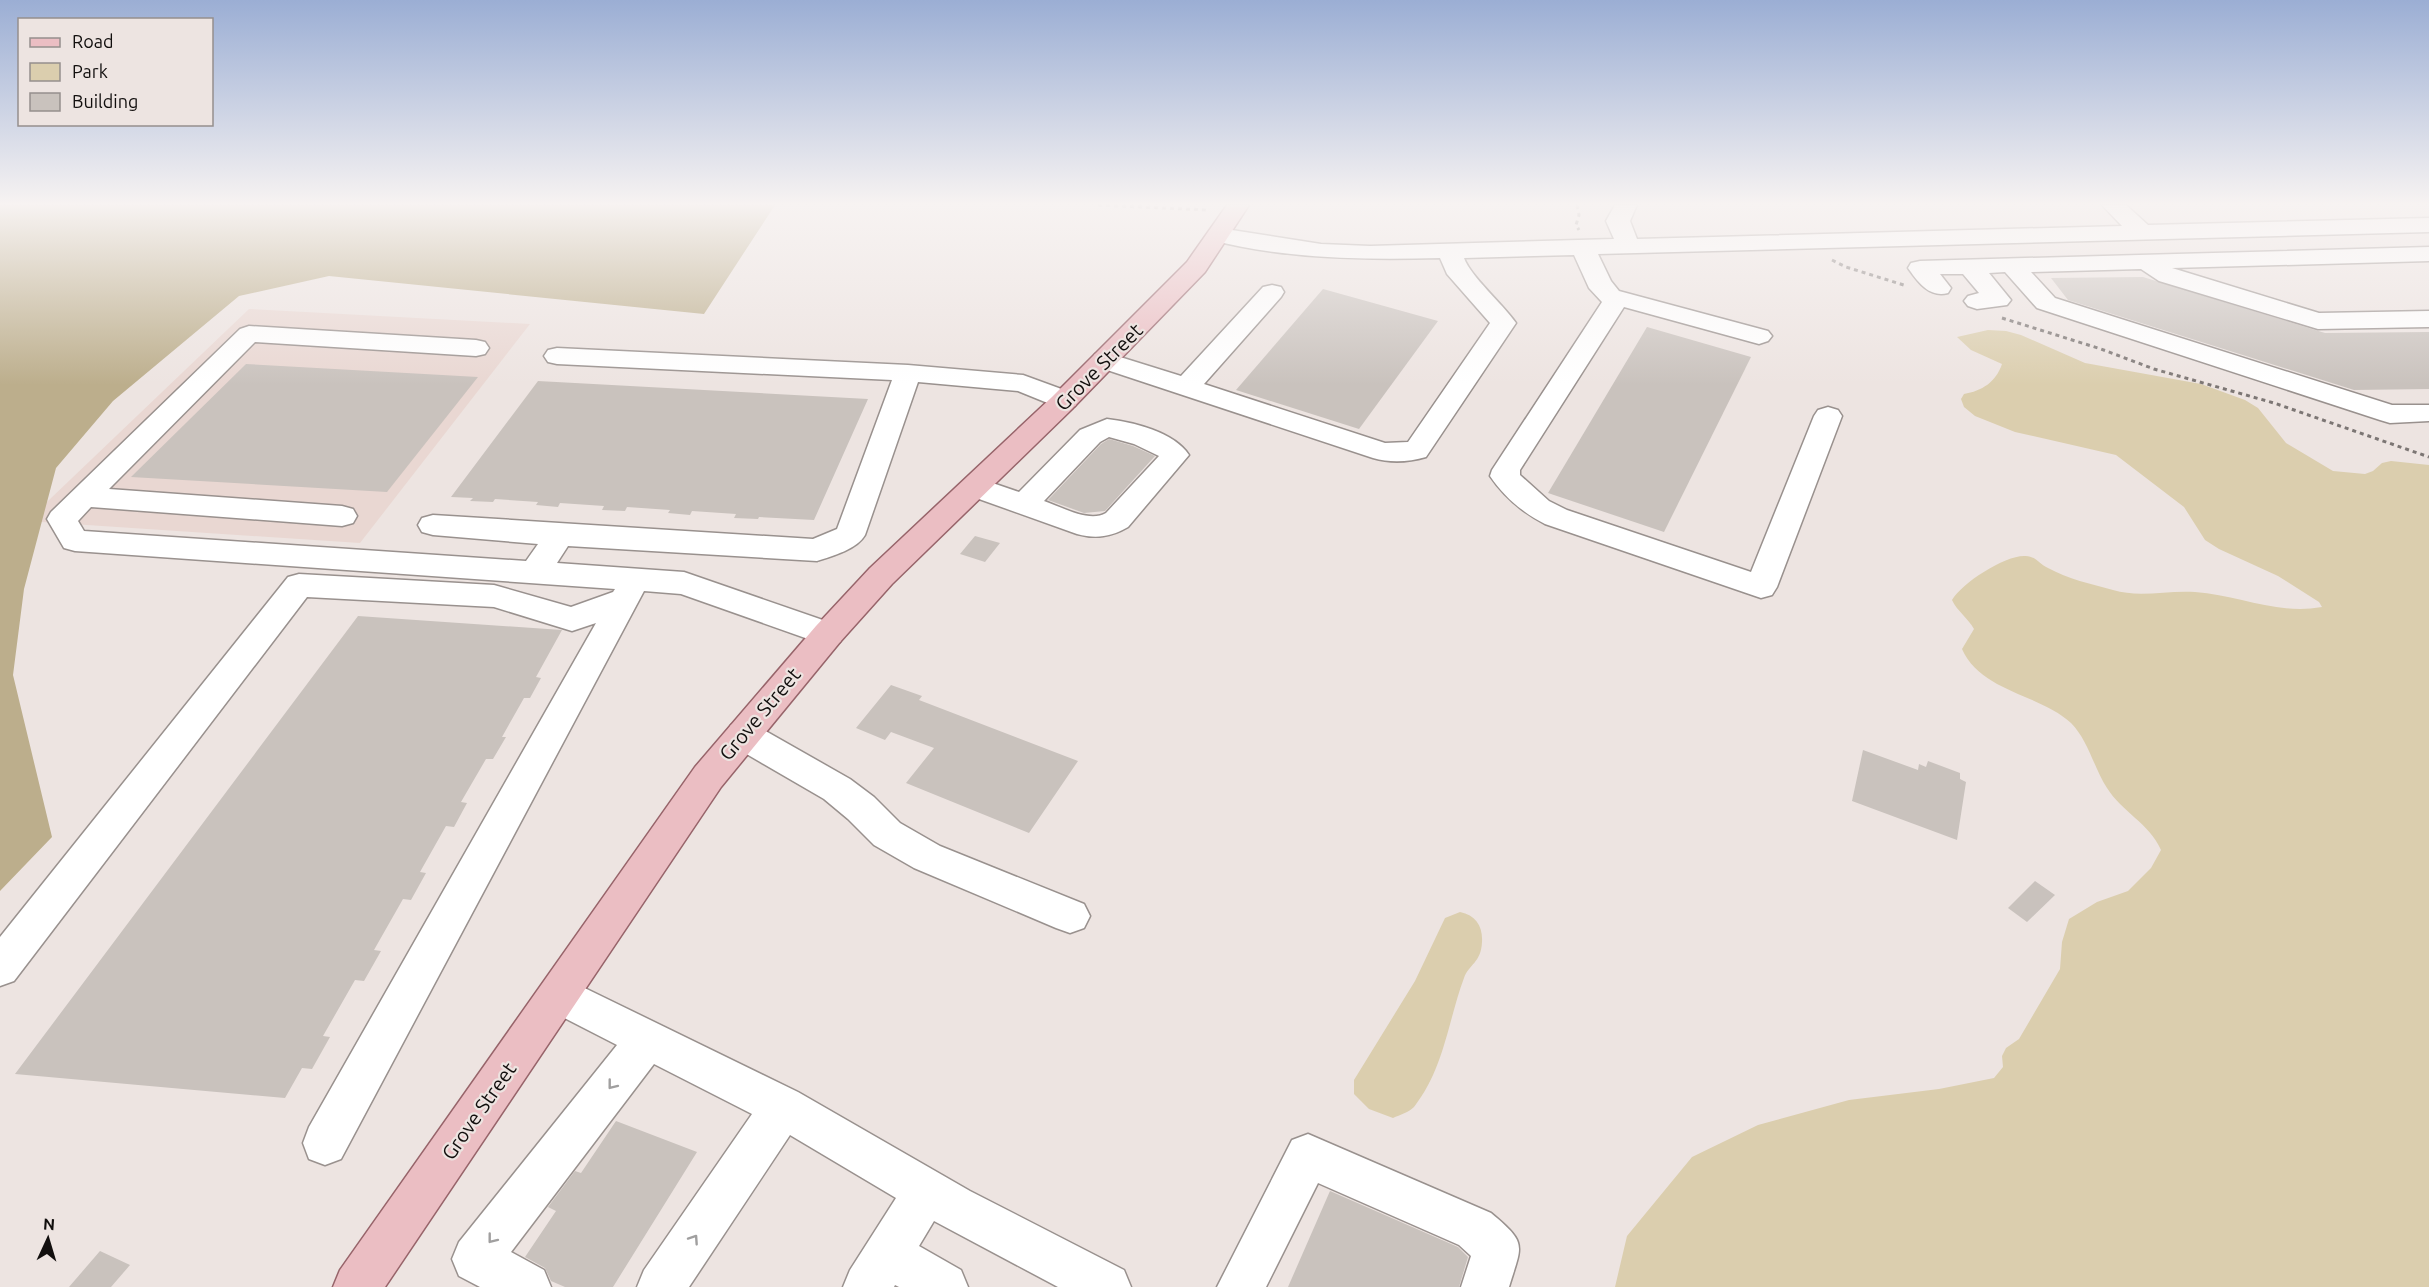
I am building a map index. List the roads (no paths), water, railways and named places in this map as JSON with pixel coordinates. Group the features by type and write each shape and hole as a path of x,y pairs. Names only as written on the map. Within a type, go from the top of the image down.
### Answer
{"main road":[{"name":"Grove Street","path":"357,1287 560,994 667,833 743,735 828,634 881,576 1065,400 1197,265"}],"street":[{"path":"1104,360 1383,452 1416,451 1503,322 1455,265"},
{"path":"1591,265 1603,292 1617,298 1759,336"},
{"path":"1939,288 1920,268 2009,265"},
{"path":"2011,265 2046,303 2390,414 2429,413"},
{"path":"2150,265 2168,276 2318,321 2429,319"},
{"path":"1970,266 1998,300 1977,300"},
{"path":"1186,387 1272,292"},
{"path":"1617,298 1506,470 1505,476 1511,484 1538,508 1573,524 1761,587 1828,416"},
{"path":"476,348 249,334 62,519 75,541 534,573 630,590 684,583 828,634"},
{"path":"557,357 908,373 1023,383 1065,400"},
{"path":"433,525 817,550 850,535 908,373"},
{"path":"975,487 1088,527 1105,527 1117,520 1175,455 1173,450 1164,445 1117,430 1101,430 1089,436 1024,504"},
{"path":"84,497 342,516"},
{"path":"534,573 560,535"},
{"path":"0,968 299,585 494,596 572,619 630,590"},
{"path":"325,1143 630,590"},
{"path":"743,735 837,789 861,808 887,834 927,857 1070,916"},
{"path":"560,994 783,1107 927,1191 1107,1287"},
{"path":"526,1287 476,1259 648,1039"},
{"path":"661,1287 783,1107"},
{"path":"1241,1287 1308,1156 1475,1229 1497,1248 1485,1287"},
{"path":"927,1191 878,1271 944,1287"}]}
